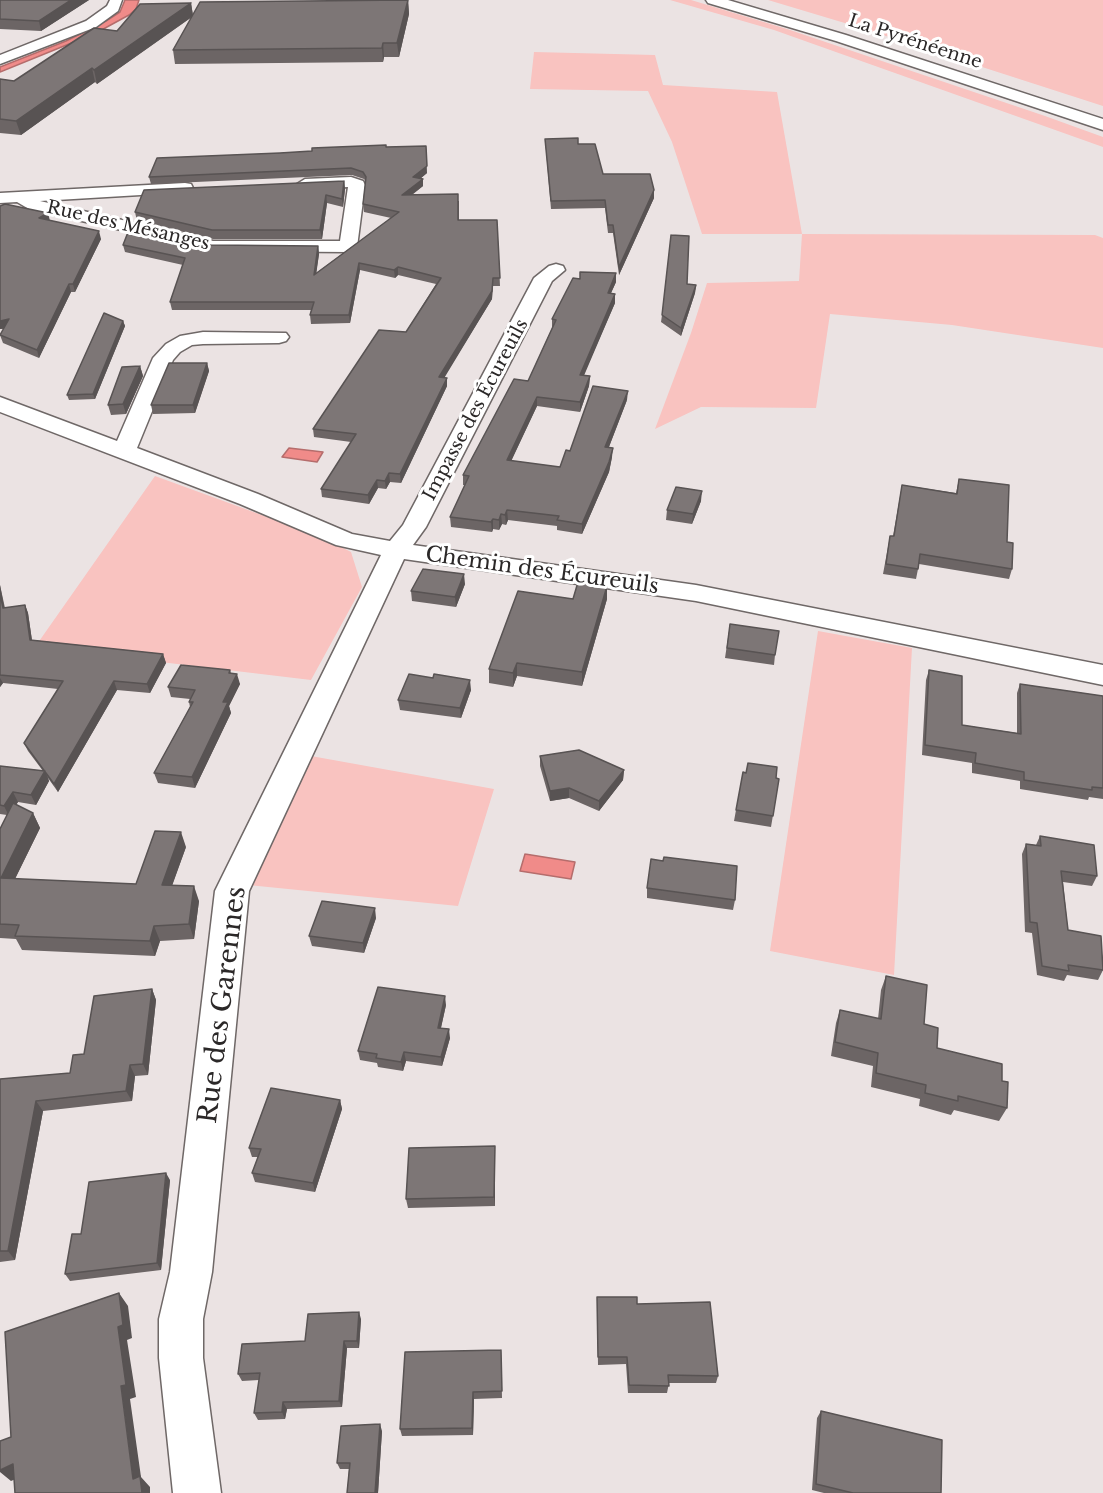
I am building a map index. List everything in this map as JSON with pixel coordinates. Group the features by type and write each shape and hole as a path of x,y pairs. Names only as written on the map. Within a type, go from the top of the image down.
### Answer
{"highway":[{"name":"La Pyrénéenne","path":"713,0 841,38 1103,125"},
{"name":"La Pyrénéenne","path":"740,0 1103,115"}],"street":[{"path":"0,60 91,24 113,8 116,0"},
{"name":"Rue des Mésanges","path":"20,197 35,205 213,246 348,247 357,185 351,182 293,184"},
{"path":"0,198 201,188"},
{"name":"Impasse des Écureuils","path":"396,550 414,528 544,278 555,270"},
{"path":"125,450 163,358 173,348 187,340 203,338 279,337"},
{"name":"Chemin des Écureuils","path":"0,404 125,450 345,540 396,550 696,593 1103,675"},
{"name":"Rue des Garennes","path":"197,1493 189,1438 181,1319 191,1272 232,891 396,550"}],"shaded area":[{"path":"125,0 139,0 136,9 129,15 96,33 0,72 0,67 66,41 106,21 120,12"},
{"path":"670,0 691,0 787,29 1045,116 1103,137 1103,147 774,30"},
{"path":"768,0 1103,0 1103,106 858,27"},
{"path":"534,52 655,55 663,85 777,92 802,234 702,234 672,142 648,91 530,89"},
{"path":"802,234 1095,235 1103,238 1103,348 952,325 830,314 816,408 701,407 655,429 707,283 799,281"},
{"path":"289,448 323,452 317,462 282,457"},
{"path":"155,476 322,537 351,552 362,587 311,680 35,647"},
{"path":"818,631 912,648 894,975 770,951"},
{"path":"311,756 494,789 458,906 248,885"},
{"path":"525,854 575,862 571,879 520,871"}],"building":[{"path":"0,0 71,0 39,21 0,19"},
{"path":"408,0 397,43 383,43 382,48 173,50 200,2"},
{"path":"191,3 16,121 0,119 0,79 14,81 94,28 117,31 140,4"},
{"path":"578,138 578,144 595,144 603,174 650,174 654,190 619,267 613,225 608,225 605,200 551,201 545,139"},
{"path":"386,145 386,147 426,146 427,166 413,177 423,179 402,195 458,194 458,220 497,220 500,278 493,278 492,291 439,377 447,378 400,474 389,473 385,481 377,480 368,495 321,489 356,434 313,429 379,330 406,332 441,278 398,267 394,270 359,263 349,315 310,315 314,302 170,302 185,258 123,245 130,227 211,245 318,246 314,275 399,212 363,204 366,177 363,172 351,168 149,177 157,158 280,153 312,151 312,148"},
{"path":"344,181 342,199 326,195 320,230 212,230 135,212 144,190"},
{"path":"5,204 48,213 39,218 99,231 73,284 69,284 37,350 0,335 9,319 0,321 0,206"},
{"path":"671,235 689,236 687,284 696,285 681,328 662,315"},
{"path":"580,272 616,273 608,293 615,294 580,375 590,376 580,402 537,397 507,460 560,467 566,450 570,451 593,386 628,391 605,447 613,448 609,462 582,524 557,520 559,516 507,510 505,515 501,514 499,520 493,519 491,522 450,517 469,476 463,475 514,379 528,381 556,320 552,319 573,278 580,279"},
{"path":"104,313 123,321 93,394 67,395"},
{"path":"169,363 207,363 193,405 151,405"},
{"path":"140,366 123,404 108,405 122,367"},
{"path":"959,479 1009,485 1007,542 1013,543 1012,569 920,554 918,569 886,564 890,536 894,536 902,485 957,494"},
{"path":"676,487 702,491 693,514 667,510"},
{"path":"423,569 464,574 455,597 411,591"},
{"path":"578,582 607,586 582,672 517,663 513,673 489,669 518,591 573,599"},
{"path":"0,594 3,608 25,605 30,640 163,654 147,684 114,681 54,784 24,743 63,681 0,675"},
{"path":"730,624 779,631 775,655 727,648"},
{"path":"181,665 230,670 229,673 237,674 223,702 228,702 192,777 154,773 193,702 189,702 195,690 168,687"},
{"path":"929,670 962,676 962,725 1021,734 1020,684 1103,696 1103,788 1092,787 1092,790 1024,780 1024,772 975,763 976,753 925,745"},
{"path":"409,674 433,678 434,674 470,680 460,708 398,700"},
{"path":"579,750 624,770 599,801 569,788 550,791 540,756"},
{"path":"748,763 777,767 776,778 779,779 773,816 736,810 743,772 746,773"},
{"path":"0,766 45,771 31,795 13,792 4,806 0,805"},
{"path":"13,803 33,813 1,878 136,884 155,831 181,832 162,885 194,886 189,924 154,926 150,941 15,936 19,925 0,924 0,829"},
{"path":"1040,836 1094,845 1097,876 1061,871 1068,930 1101,936 1103,970 1068,965 1069,971 1042,966 1037,923 1030,922 1026,844 1041,846"},
{"path":"664,857 737,866 735,900 647,888 651,859 663,861"},
{"path":"322,901 375,908 363,943 309,936"},
{"path":"886,976 927,985 924,1024 938,1028 937,1048 1002,1064 1002,1081 1008,1082 1007,1108 958,1096 958,1101 925,1093 926,1085 876,1073 878,1053 835,1042 840,1010 881,1019"},
{"path":"378,987 445,996 438,1028 449,1029 441,1057 404,1052 401,1062 376,1058 377,1054 358,1051"},
{"path":"152,989 143,1064 130,1065 126,1091 36,1101 8,1251 0,1251 0,1079 70,1073 73,1055 84,1054 94,996"},
{"path":"271,1088 340,1100 313,1183 252,1173 261,1149 249,1148"},
{"path":"495,1146 494,1197 406,1199 409,1148"},
{"path":"166,1173 157,1263 65,1274 72,1234 81,1234 89,1182"},
{"path":"119,1293 123,1325 118,1327 126,1385 121,1386 133,1479 140,1476 142,1493 15,1493 13,1464 0,1470 0,1441 11,1437 5,1332"},
{"path":"597,1297 637,1297 637,1304 710,1302 718,1376 668,1375 669,1386 629,1385 627,1357 598,1357"},
{"path":"359,1312 357,1341 344,1341 339,1401 283,1402 282,1412 254,1413 260,1373 238,1374 242,1344 305,1341 308,1314"},
{"path":"501,1350 502,1391 473,1392 472,1428 400,1429 405,1352"},
{"path":"821,1411 942,1440 941,1493 853,1493 816,1484"},
{"path":"380,1424 375,1493 347,1493 350,1463 337,1463 341,1426"}]}
